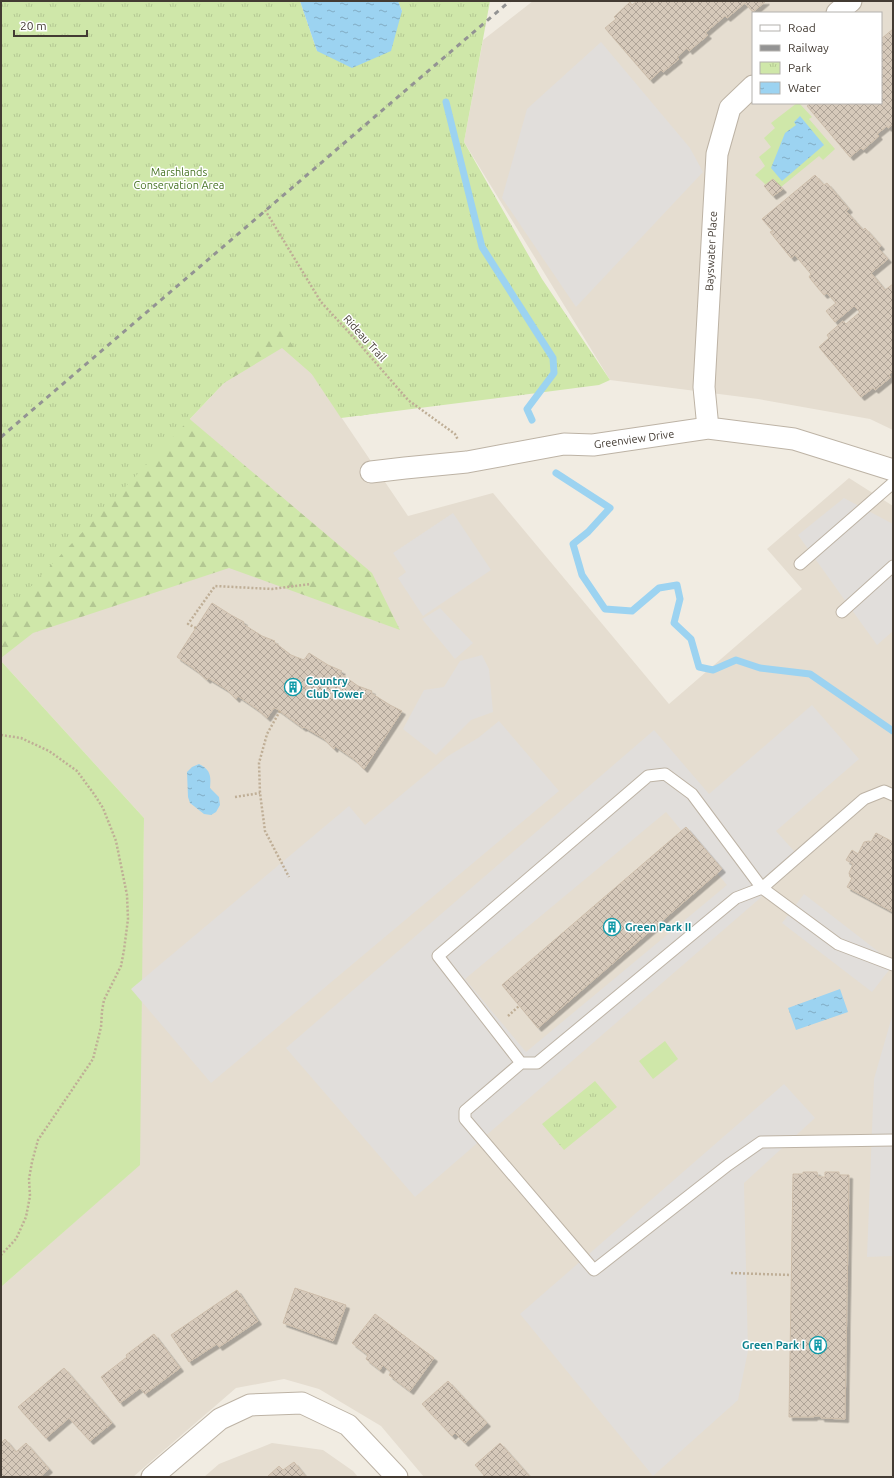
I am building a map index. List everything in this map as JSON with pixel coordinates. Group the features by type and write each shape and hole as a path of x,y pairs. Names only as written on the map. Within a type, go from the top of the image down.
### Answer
{"street":[{"path":"838,12 851,1"},
{"name":"Bayswater Place","path":"708,428 704,387 717,154 730,108 752,87"},
{"name":"Greenview Drive","path":"371,472 467,462 564,444 593,445 708,428 794,439 891,470"},
{"path":"152,1477 220,1419 250,1405 302,1403 348,1425 397,1477"}],"lane":[{"path":"800,564 891,470"},
{"path":"842,612 893,566"},
{"path":"521,1063 438,956 648,776 666,774 692,794 762,888 838,944 893,965"},
{"path":"893,795 884,791 864,799 762,888 736,898 537,1063 521,1063 465,1111 465,1119 594,1270 733,1161 761,1142 893,1140"}],"path":[{"name":"Rideau Trail","path":"266,210 320,302 356,340 408,400 455,434 467,462"},
{"path":"196,628 188,624 215,586 272,589 311,584"},
{"path":"280,711 267,734 259,763 260,793 265,831 289,877"},
{"path":"1,736 21,738 54,755 77,770 94,794 103,808 116,841 127,895 128,919 126,942 121,966 104,1000 101,1027 93,1059 38,1140 29,1179 30,1196 26,1217 16,1239 1,1255"},
{"path":"234,797 260,793"},
{"path":"731,1273 791,1275"}],"shaded area":[{"path":"533,1 893,1 893,430 870,419 758,399 610,380 464,142 483,40"},
{"path":"601,42 690,148 703,172 576,307 502,198 527,109"},
{"path":"279,325 408,516 493,493 669,704 802,589 767,549 849,478 893,506 893,1477 424,1477 381,1426 319,1389 284,1379 236,1388 133,1477 1,1477 1,1287 139,1165 144,818 1,661 1,618"},
{"path":"844,498 893,524 893,631 877,645 798,535"},
{"path":"453,513 491,570 423,616 398,578 406,572 393,553"},
{"path":"440,608 473,643 455,659 422,619"},
{"path":"482,655 489,669 493,712 471,720 436,755 403,729 424,690 444,687 460,661"},
{"path":"812,705 859,759 776,831 803,861 415,1197 286,1048 654,730 709,794","holes":["666,812 727,885 526,1052 465,979"]},
{"path":"499,721 559,791 211,1083 131,989 349,806 365,825 448,756 478,738"},
{"path":"804,894 893,963 872,992 782,923"},
{"path":"893,1013 893,1256 867,1257 874,1079"},
{"path":"784,1084 815,1118 744,1183 748,1351 738,1400 653,1476 520,1314"},
{"path":"272,1443 323,1450 353,1471 358,1477 204,1477 219,1464"}],"green space":[{"path":"1,1 439,399 360,416 282,348 179,410 372,573 400,630 229,568 33,633 1,658"},
{"name":"Marshlands Conservation Area","path":"1,1 300,1 317,51 402,11 398,1 490,1 464,142 542,279 610,380 599,385 341,418 279,325 1,618"},
{"path":"796,104 800,104 812,117 809,119 835,149 823,160 819,156 781,187 783,189 773,196 764,186 765,184 755,175 765,166 759,157 771,147 764,138 775,128 771,123"},
{"path":"1,661 144,818 140,1165 1,1287"},
{"path":"665,1041 678,1059 653,1079 639,1061"},
{"path":"595,1081 617,1107 564,1150 542,1124"}],"water":[{"path":"300,1 398,1 402,11 391,51 352,68 317,51"},
{"path":"800,116 824,145 782,181 771,168 785,133 796,125 794,122"},
{"path":"199,764 208,771 210,777 210,788 219,797 220,805 216,812 211,815 204,814 190,803 188,797 187,772 192,767"},
{"path":"840,989 848,1012 796,1030 788,1008"}],"building":[{"path":"637,1 766,1 753,12 745,3 727,18 725,16 705,33 708,35 689,51 687,48 677,57 679,59 663,72 661,70 650,80 605,28 616,19 614,17 630,2 632,5"},
{"path":"893,29 893,124 888,128 887,126 877,134 879,136 863,150 861,148 850,157 807,106 810,104 882,104 882,38"},
{"path":"815,175 824,185 827,183 849,209 846,211 863,230 865,228 881,246 878,248 888,259 871,273 885,290 893,284 893,371 889,375 891,377 875,390 873,388 861,397 819,347 829,338 827,335 843,321 846,324 860,312 854,306 835,322 826,311 836,303 827,293 824,295 818,288 809,277 811,274 795,255 791,258 770,232 773,231 762,219"},
{"path":"773,179 783,189 773,196 764,186"},
{"name":"Country Club Tower","path":"212,603 244,622 243,624 262,636 275,641 274,642 291,655 304,660 309,653 328,665 342,671 340,673 358,686 372,691 371,693 402,711 364,769 354,759 335,746 334,749 323,738 304,727 303,728 277,709 274,708 267,718 238,696 236,699 226,689 208,678 207,680 196,670 177,657"},
{"name":"Green Park II","path":"686,827 722,869 538,1028 502,985"},
{"path":"876,833 893,842 893,912 847,887 852,878 850,877 849,873 853,864 846,860 852,850 858,854 864,842 871,842"},
{"name":"Green Park I","path":"803,1172 817,1172 818,1177 825,1177 825,1172 839,1172 839,1175 849,1175 845,1419 821,1418 821,1416 789,1417 793,1174 803,1174"},
{"path":"295,1288 346,1305 333,1341 283,1323"},
{"path":"237,1290 258,1321 219,1347 217,1344 189,1362 171,1335"},
{"path":"375,1314 434,1358 410,1391 389,1375 391,1372 383,1365 380,1370 366,1359 368,1355 352,1343"},
{"path":"154,1334 180,1368 145,1394 140,1388 120,1403 101,1377 127,1357 126,1355"},
{"path":"64,1368 112,1423 90,1441 69,1418 46,1438 18,1407"},
{"path":"448,1381 487,1423 465,1443 455,1433 452,1436 422,1404"},
{"path":"5,1439 16,1452 26,1443 49,1469 40,1477 1,1477 1,1443"},
{"path":"500,1443 530,1477 483,1477 484,1475 475,1465"},
{"path":"294,1462 306,1477 267,1477 279,1466 283,1470"}],"waterway":[{"path":"446,102 482,247 553,358 554,373 527,409 532,420"},
{"path":"556,473 610,508 588,532 573,544 582,575 605,609 632,611 659,588 677,585 680,599 674,623 691,639 699,667 713,670 736,660 760,668 810,674 893,731"}],"railway":[{"path":"1,437 510,1"}],"place":[{"name":"Country Club Tower","path":"293,687"},
{"name":"Green Park II","path":"612,927"},
{"name":"Green Park I","path":"818,1345"}]}
